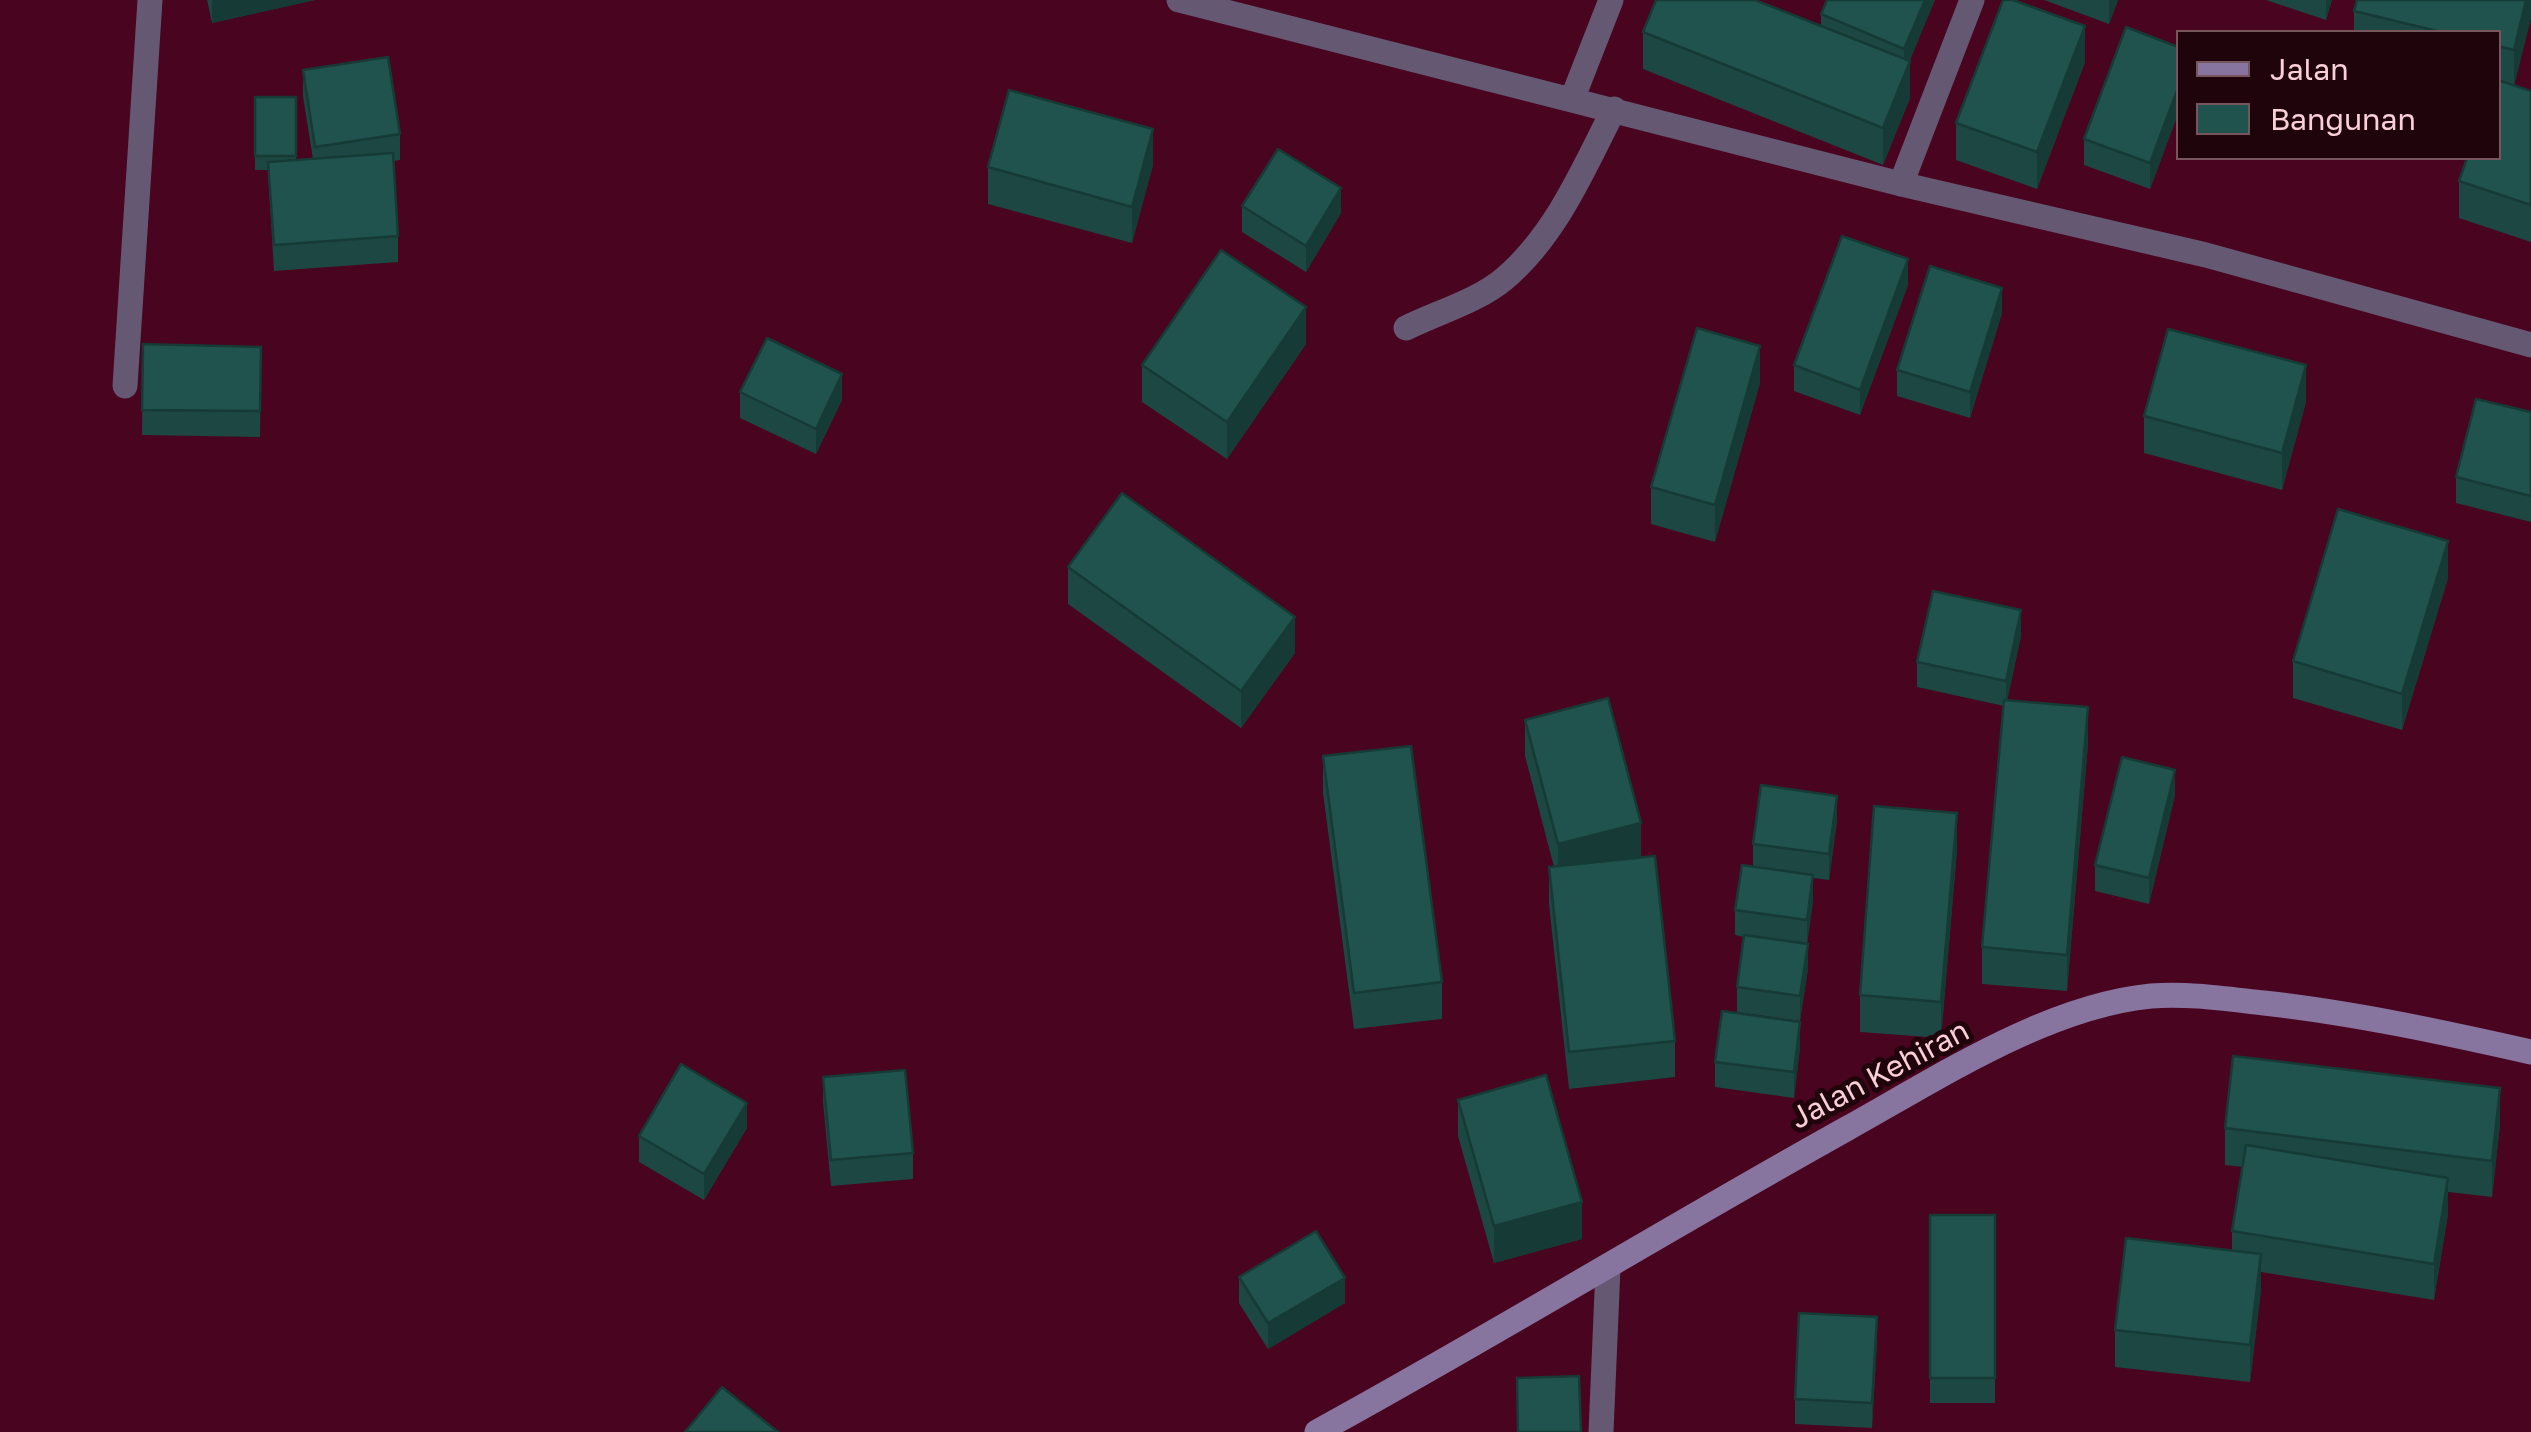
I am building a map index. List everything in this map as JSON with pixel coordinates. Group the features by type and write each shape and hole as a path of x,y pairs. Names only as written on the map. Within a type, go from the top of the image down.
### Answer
{"street":[{"path":"125,386 150,0"},
{"path":"1179,0 1573,97 1901,184 2206,254 2531,346"},
{"path":"1573,97 1612,0"},
{"path":"1901,184 1972,0"},
{"path":"1406,328 1501,281 1531,251 1571,194 1614,109"},
{"name":"Jalan Kehiran","path":"1317,1432 1893,1103 2028,1033 2096,1005 2152,996 2210,997 2354,1013 2531,1052"},
{"path":"1601,1432 1608,1268"}],"building":[{"path":"1656,0 1755,0 1910,61 1883,128 1643,32"},
{"path":"1827,0 1925,0 1904,49 1821,14"},
{"path":"2003,0 2013,0 2085,26 2037,152 1956,123"},
{"path":"2357,0 2526,0 2514,50 2501,47 2501,30 2433,30 2354,11"},
{"path":"2126,27 2176,46 2176,93 2150,163 2084,139"},
{"path":"388,57 400,134 315,147 303,70"},
{"path":"2501,81 2531,91 2531,205 2459,181 2466,160 2501,160"},
{"path":"1009,90 1153,129 1132,207 988,167"},
{"path":"255,97 296,97 296,156 255,156"},
{"path":"1278,149 1341,188 1306,246 1242,206"},
{"path":"393,153 398,236 274,245 268,162"},
{"path":"1842,236 1908,259 1860,390 1794,365"},
{"path":"1221,250 1306,307 1227,422 1142,365"},
{"path":"1930,266 2002,288 1970,392 1897,370"},
{"path":"1697,328 1760,346 1715,505 1651,487"},
{"path":"2168,329 2306,365 2282,453 2144,416"},
{"path":"767,338 842,374 816,429 740,392"},
{"path":"143,344 261,347 260,411 142,410"},
{"path":"2476,399 2531,412 2531,496 2456,477"},
{"path":"1122,493 1295,617 1241,691 1068,567"},
{"path":"2338,509 2448,541 2402,694 2293,661"},
{"path":"1933,591 2021,610 2006,681 1917,662"},
{"path":"1608,698 1641,823 1558,844 1525,720"},
{"path":"2004,700 2088,707 2067,955 1982,947"},
{"path":"1411,746 1442,982 1354,993 1323,756"},
{"path":"2122,757 2175,770 2149,878 2095,865"},
{"path":"1761,785 1837,796 1829,854 1753,844"},
{"path":"1874,806 1957,813 1941,1002 1860,995"},
{"path":"1655,856 1675,1041 1569,1052 1549,867"},
{"path":"1742,865 1813,875 1807,920 1735,910"},
{"path":"1744,935 1808,944 1800,996 1737,987"},
{"path":"1722,1011 1800,1022 1794,1072 1715,1062"},
{"path":"2233,1056 2500,1088 2492,1161 2225,1128"},
{"path":"681,1064 747,1103 704,1174 639,1136"},
{"path":"905,1070 913,1153 831,1160 823,1077"},
{"path":"1546,1075 1582,1202 1494,1226 1458,1100"},
{"path":"2246,1145 2448,1178 2434,1264 2232,1231"},
{"path":"1930,1215 1995,1215 1995,1378 1930,1378"},
{"path":"1316,1231 1345,1278 1268,1323 1239,1277"},
{"path":"2126,1238 2261,1254 2250,1345 2115,1330"},
{"path":"1799,1313 1877,1317 1872,1403 1795,1399"},
{"path":"1579,1376 1581,1432 1518,1432 1517,1378"},
{"path":"722,1387 778,1432 685,1432"}]}
